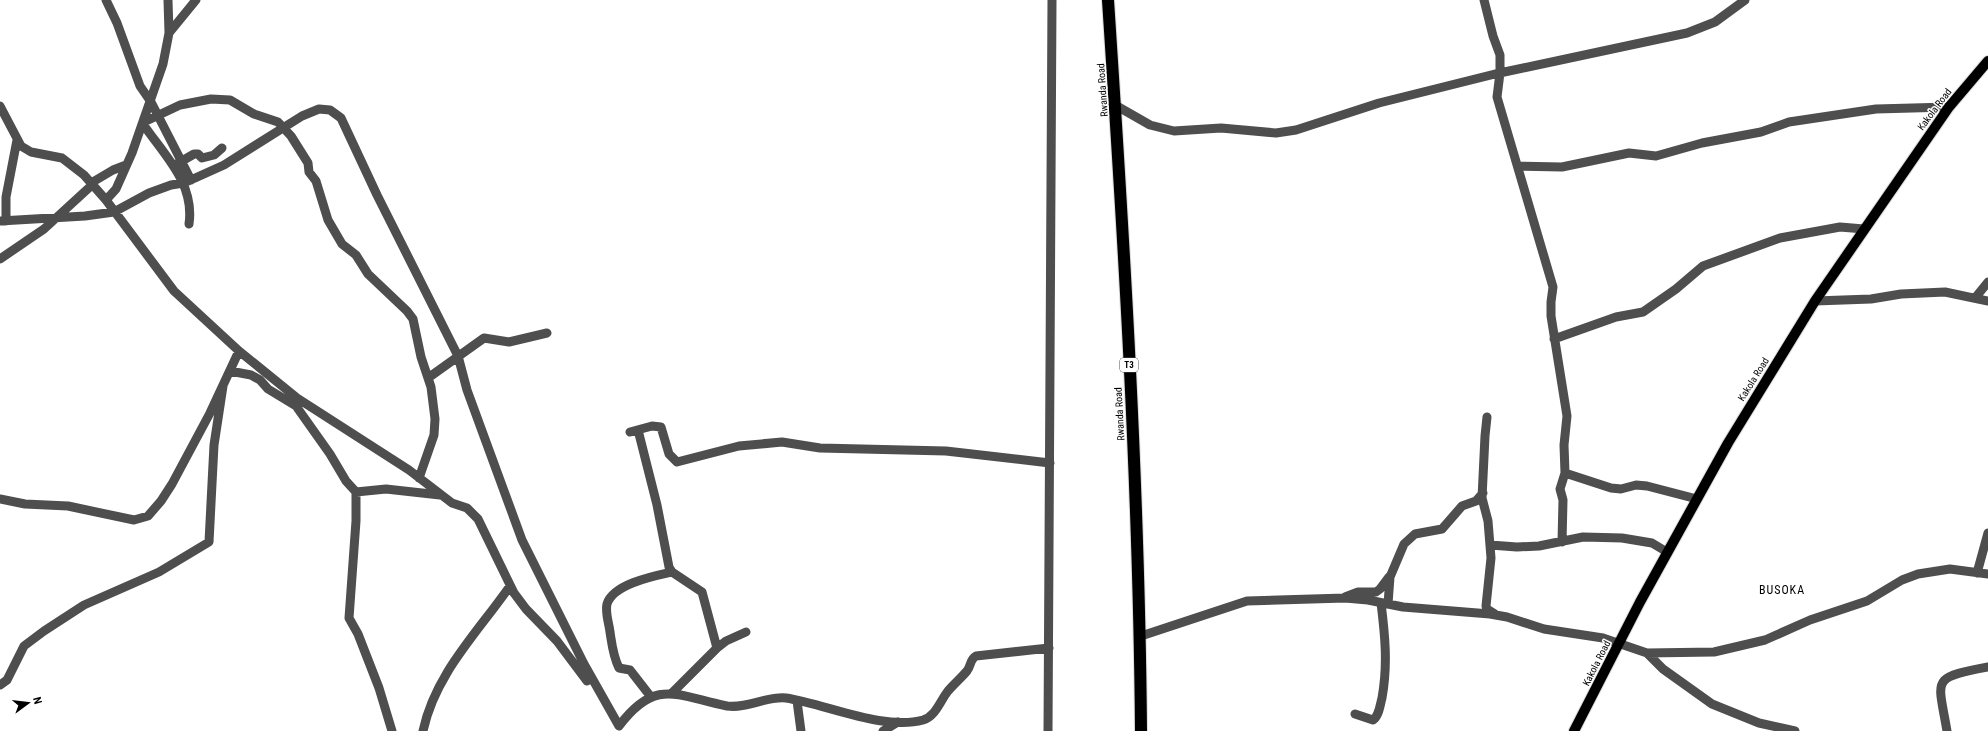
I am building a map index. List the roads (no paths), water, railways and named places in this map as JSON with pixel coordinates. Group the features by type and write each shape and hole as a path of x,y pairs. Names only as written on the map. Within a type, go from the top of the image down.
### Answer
{"highway":[{"name":"Rwanda Road","path":"1108,0 1115,105 1141,636 1141,731"}],"main road":[{"name":"Kakola Road","path":"1574,731 1667,552 1728,443 1815,301 1949,107 1988,61"}],"street":[{"path":"106,0 117,23 140,86 151,102 158,116 177,164 187,181 191,213 189,224"},
{"path":"106,200 116,189 151,102 165,59 169,33 168,0"},
{"path":"169,33 196,0"},
{"path":"1048,731 1052,0"},
{"path":"1484,0 1493,36 1500,55 1500,73 1497,97 1553,287 1551,302 1554,339 1567,416 1564,445 1565,473 1560,489 1563,500 1562,542"},
{"path":"1115,105 1150,125 1167,130 1181,131 1221,128 1276,133 1296,130 1379,104 1500,73 1687,33 1715,22 1745,0"},
{"path":"143,123 180,105 211,99 230,100 246,111 268,118 283,126 300,149 308,163 310,172 316,181 328,220 342,244 356,255 368,274 407,311 413,319 434,406 434,435 418,478"},
{"path":"0,106 21,146 31,152 56,156 68,161 106,200 174,291 239,351 297,398 409,470 452,504 466,508 478,519 510,586 526,610 547,630 579,669 619,726"},
{"path":"1518,166 1562,167 1629,153 1656,156 1702,143 1761,132 1789,122 1876,109 1949,107"},
{"path":"17,140 3,221 58,218 114,212 150,193 187,181 246,152 283,126 302,116 320,109 330,110 341,118 376,195 458,356 469,397 522,540 584,664 619,726"},
{"path":"143,123 177,164"},
{"path":"177,164 194,154 198,154 202,158 209,157 222,148"},
{"path":"0,259 58,218 92,184 113,170 126,165"},
{"path":"1554,339 1616,317 1643,312 1676,289 1703,266 1780,238 1840,227 1864,230"},
{"path":"1975,298 1988,282"},
{"path":"1815,301 1865,299 1901,294 1946,292 1988,301"},
{"path":"428,378 484,338 509,342 547,333"},
{"path":"0,499 24,504 66,505 134,520 143,519 152,513 172,484 223,386 239,351"},
{"path":"230,371 251,375 260,380 268,389 296,406 330,454 346,482 356,492 349,618 358,634 379,688 392,731"},
{"path":"0,685 7,680 24,646 44,631 84,604 159,572 209,542 214,445 223,386"},
{"path":"1487,417 1482,498 1488,521 1491,558 1486,606 1496,615"},
{"path":"717,648 702,592 672,572 667,561 657,505 634,431 657,426 661,427 669,454 677,462 739,446 782,442 820,448 946,451 1050,463"},
{"path":"1565,473 1611,488 1621,489 1636,485 1647,486 1697,499"},
{"path":"356,492 386,489 442,495"},
{"path":"1355,714 1373,720 1380,709 1386,668 1384,603 1392,572 1404,544 1411,537 1427,531 1442,529 1462,506 1476,501 1483,493"},
{"path":"1977,573 1988,533"},
{"path":"1490,545 1517,547 1562,542 1583,537 1627,539 1652,543 1667,552"},
{"path":"1141,636 1248,601 1341,598 1384,603 1403,607 1496,615 1544,629 1602,638 1647,653 1723,650 1765,640 1810,620 1867,601 1902,580 1918,574 1950,569 1988,574"},
{"path":"652,697 630,670 620,668 614,658 607,616 607,604 616,593 630,584 672,572"},
{"path":"1341,598 1358,592 1376,592 1380,589 1392,572"},
{"path":"423,731 426,715 451,668 473,634 494,610 510,586"},
{"path":"672,693 717,648 726,641 746,632"},
{"path":"619,726 636,705 652,697 672,693 728,706 745,705 780,698 872,718 898,722 915,722 931,716 947,693 967,671 973,658 976,656 1048,648"},
{"path":"1647,653 1663,669 1712,704 1760,723 1795,731"},
{"path":"1947,731 1940,696 1943,681 1949,676 1988,667"},
{"path":"797,701 800,731"},
{"path":"883,731 898,722"}],"district":[{"name":"BUSOKA","path":"1782,590"}]}
